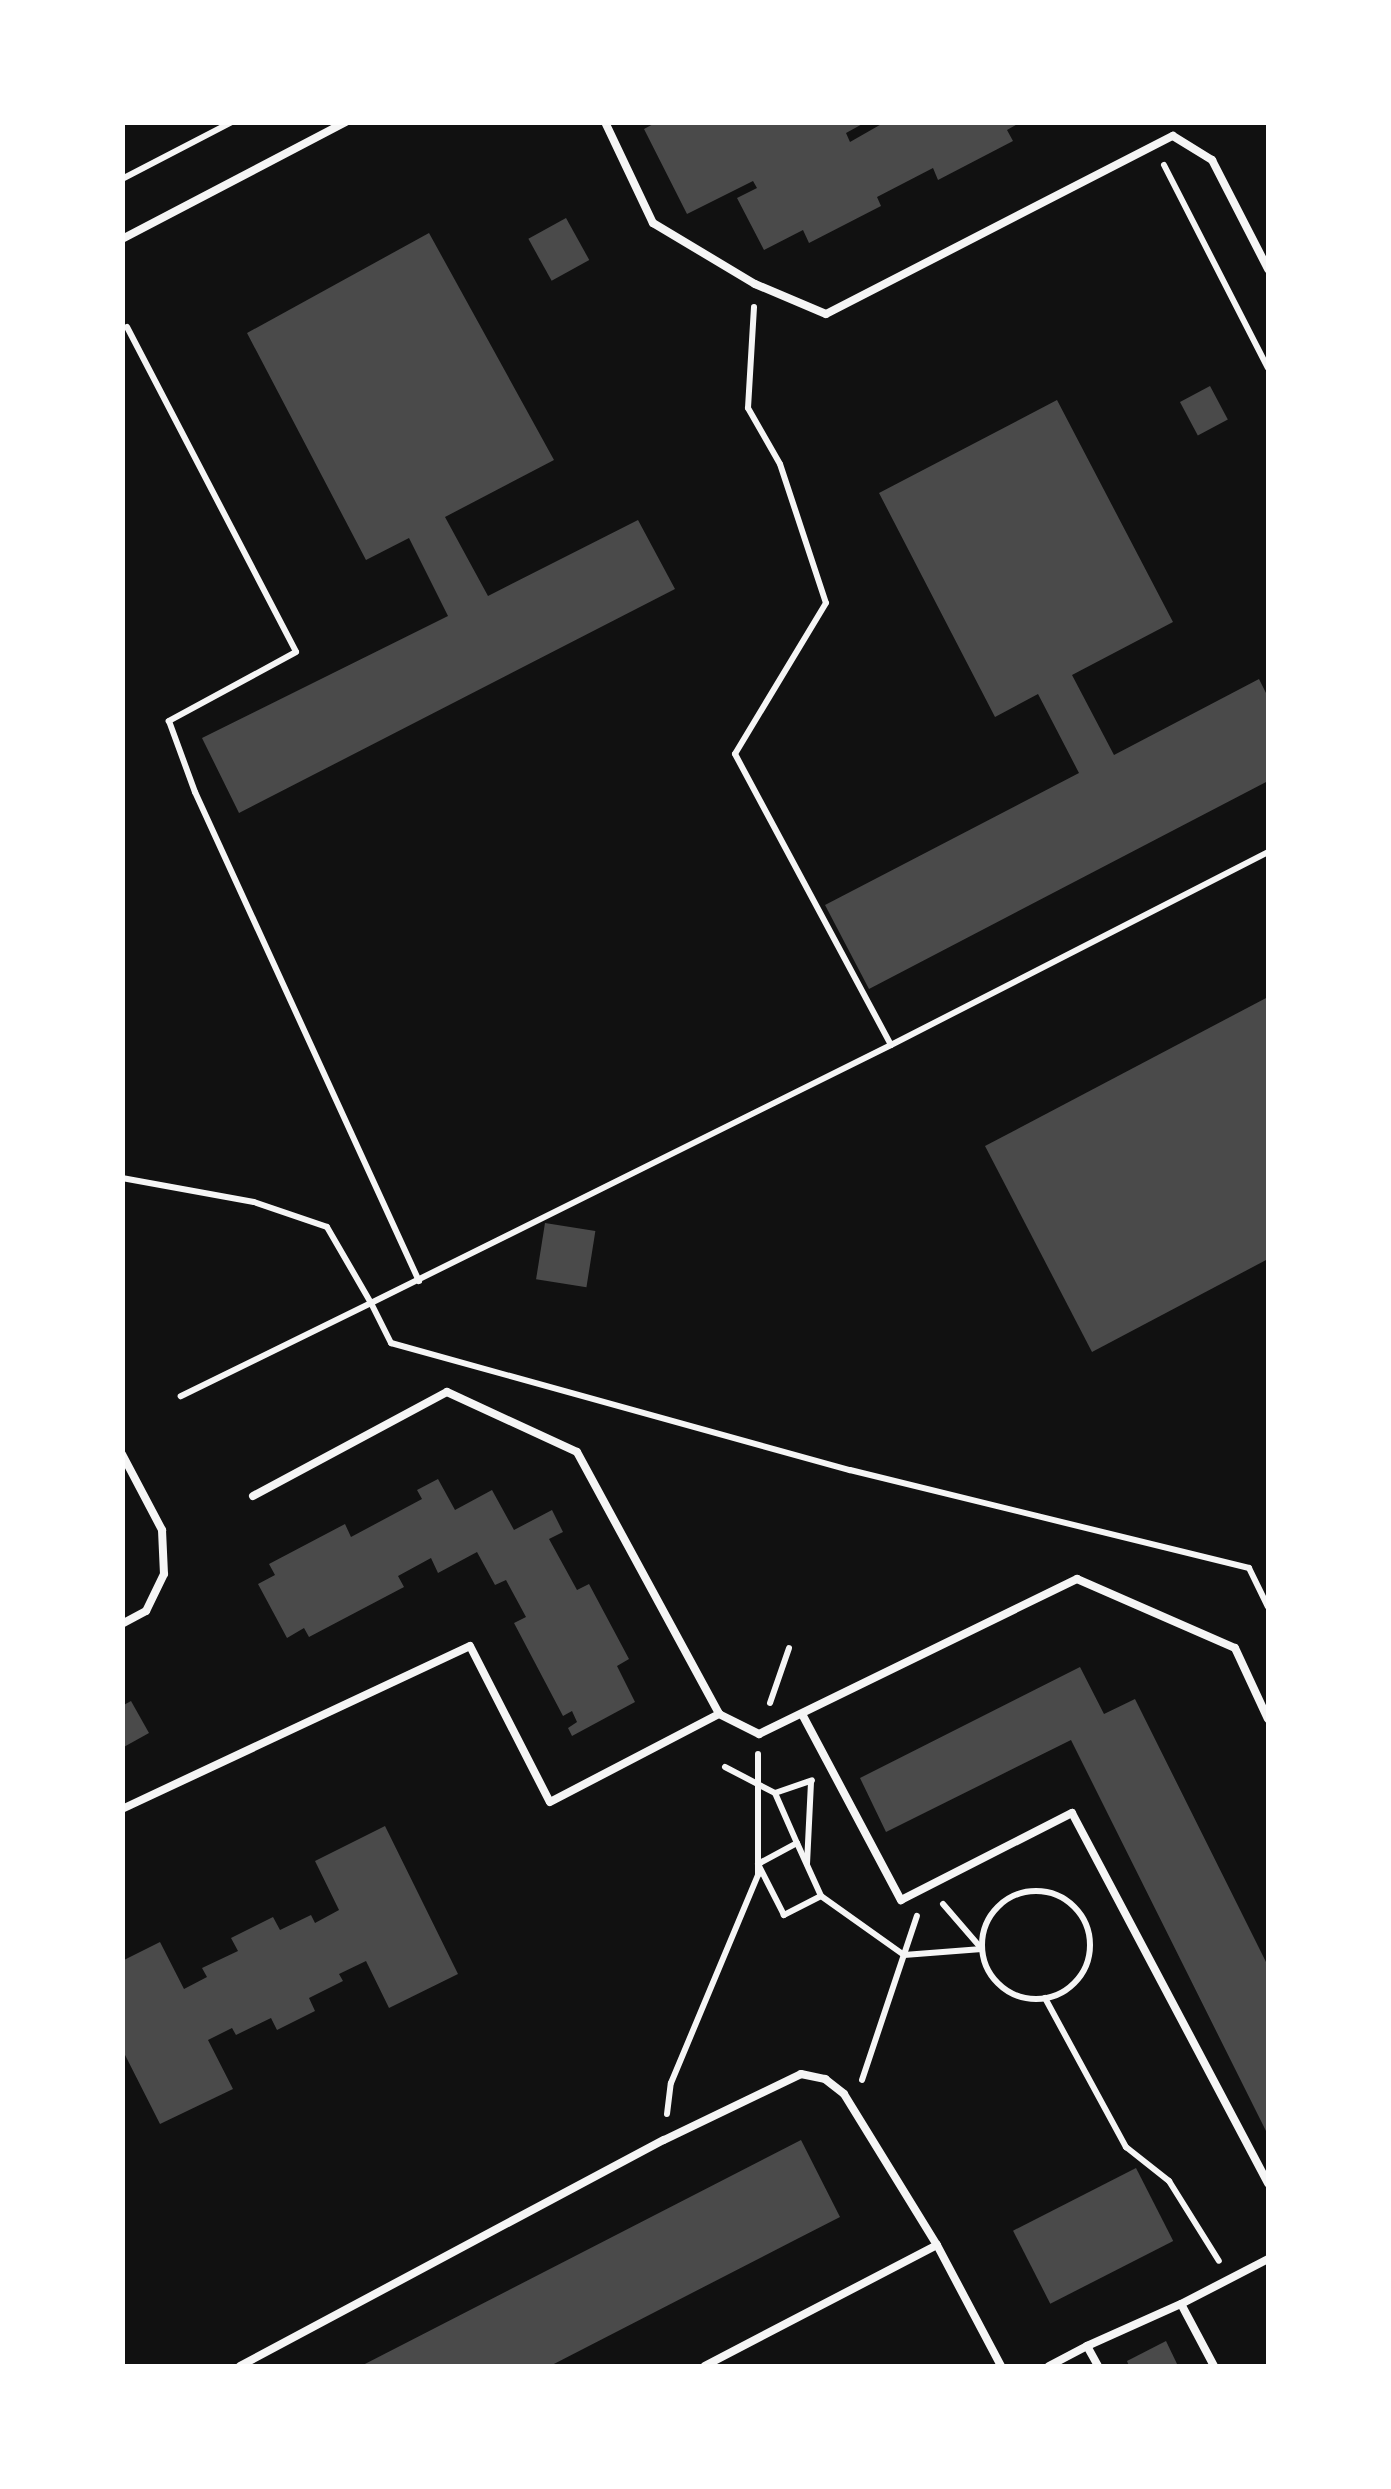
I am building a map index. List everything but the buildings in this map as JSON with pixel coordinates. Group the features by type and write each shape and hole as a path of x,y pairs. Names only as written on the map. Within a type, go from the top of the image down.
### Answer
{"lane":[{"path":"122,240 346,122"},
{"path":"605,122 653,222 755,284 826,314 1173,136 1212,160 1268,269"},
{"path":"253,1496 447,1392 576,1452 719,1714 759,1734 1077,1578 1236,1648 1268,1719"},
{"path":"122,1454 162,1530 164,1574 146,1611 122,1624"},
{"path":"122,1809 470,1646 550,1802 719,1714"},
{"path":"802,1714 901,1900 1072,1814 1268,2183"},
{"path":"240,2366 664,2140 801,2074 825,2079 844,2094 936,2245 1001,2366"},
{"path":"704,2366 936,2245"},
{"path":"1049,2366 1268,2259"},
{"path":"1181,2304 1214,2366"},
{"path":"1087,2346 1098,2366"}],"path":[{"path":"122,179 232,122"},
{"path":"1154,145 1268,368"},
{"path":"755,284 748,408 780,464 826,603 735,754 891,1045"},
{"path":"127,326 296,652 169,721 194,792 419,1280"},
{"path":"181,1396 891,1045 1268,852"},
{"path":"122,1178 254,1202 327,1227 391,1343 850,1470 1249,1568 1268,1607"},
{"path":"664,2140 672,2083 758,1875 759,1734 789,1648"},
{"path":"725,1767 776,1793 821,1896 904,1955 982,1948"},
{"path":"776,1793 832,1770"},
{"path":"807,1866 811,1780"},
{"path":"758,1864 797,1843"},
{"path":"758,1864 784,1915 821,1896"},
{"path":"852,2110 927,1886 982,1948 996,1982 1010,1992 1046,1998 1074,1984 1090,1955 1086,1923 1065,1898 1032,1890 1016,1894 990,1916 982,1948"},
{"path":"1046,1998 1126,2147 1169,2180 1230,2279"}]}
